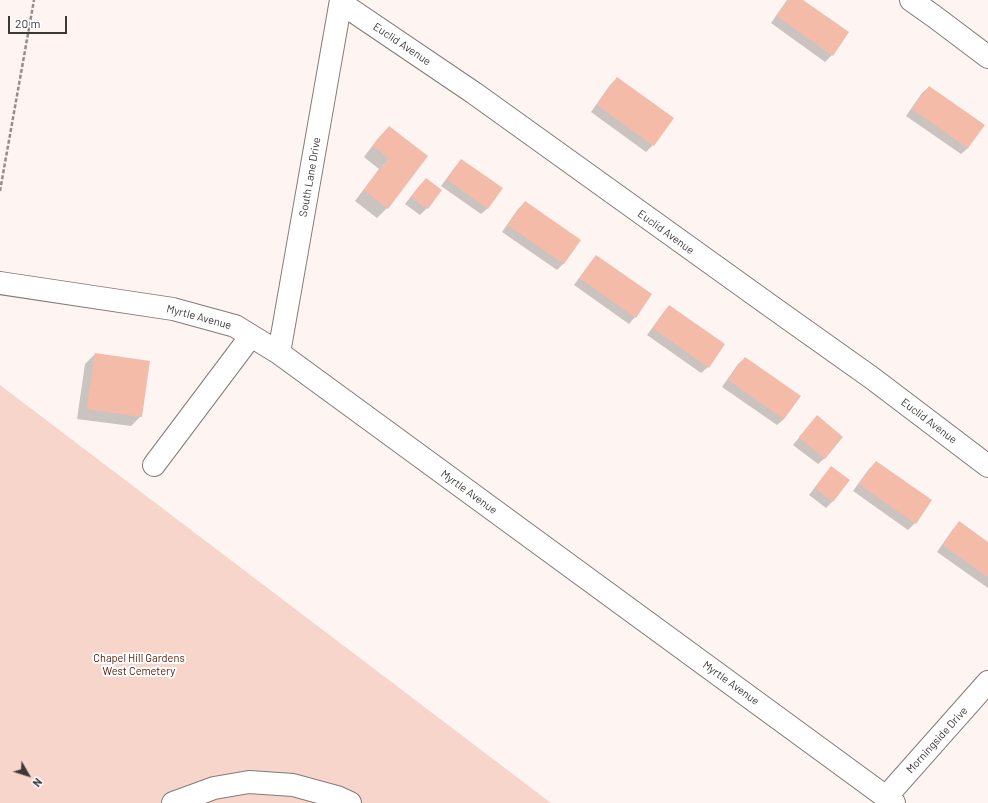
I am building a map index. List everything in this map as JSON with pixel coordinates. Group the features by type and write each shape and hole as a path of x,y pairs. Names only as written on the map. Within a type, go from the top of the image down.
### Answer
{"street":[{"path":"912,0 988,57"},
{"name":"South Lane Drive","path":"279,353 341,1"},
{"name":"Euclid Avenue","path":"341,1 481,98 765,303 872,378 988,466"},
{"name":"Myrtle Avenue","path":"0,283 173,309 234,326 279,353 890,800"},
{"path":"154,465 251,336"},
{"name":"Morningside Drive","path":"890,800 988,682"},
{"path":"173,803 214,788 249,782 293,785 337,797 350,803"}],"path":[{"path":"0,191 34,0"}],"green space":[{"name":"Chapel Hill Gardens West Cemetery","path":"0,385 166,511 551,803 0,803"}],"building":[{"path":"788,0 803,0 849,32 833,56 777,16"},
{"path":"617,77 674,118 654,146 597,105"},
{"path":"929,86 985,125 968,148 912,109"},
{"path":"389,126 428,156 388,209 364,190 389,158 373,146"},
{"path":"461,159 503,188 488,209 447,179"},
{"path":"426,178 442,190 428,209 411,197"},
{"path":"525,201 581,240 564,264 508,225"},
{"path":"596,255 652,294 636,318 580,278"},
{"path":"669,305 725,344 709,368 653,328"},
{"path":"95,353 150,361 142,417 87,409"},
{"path":"745,357 801,396 784,419 728,380"},
{"path":"817,415 843,437 825,459 799,437"},
{"path":"876,461 932,500 916,524 859,484"},
{"path":"831,466 850,480 833,502 815,488"},
{"path":"959,521 988,542 988,577 943,545"}]}
